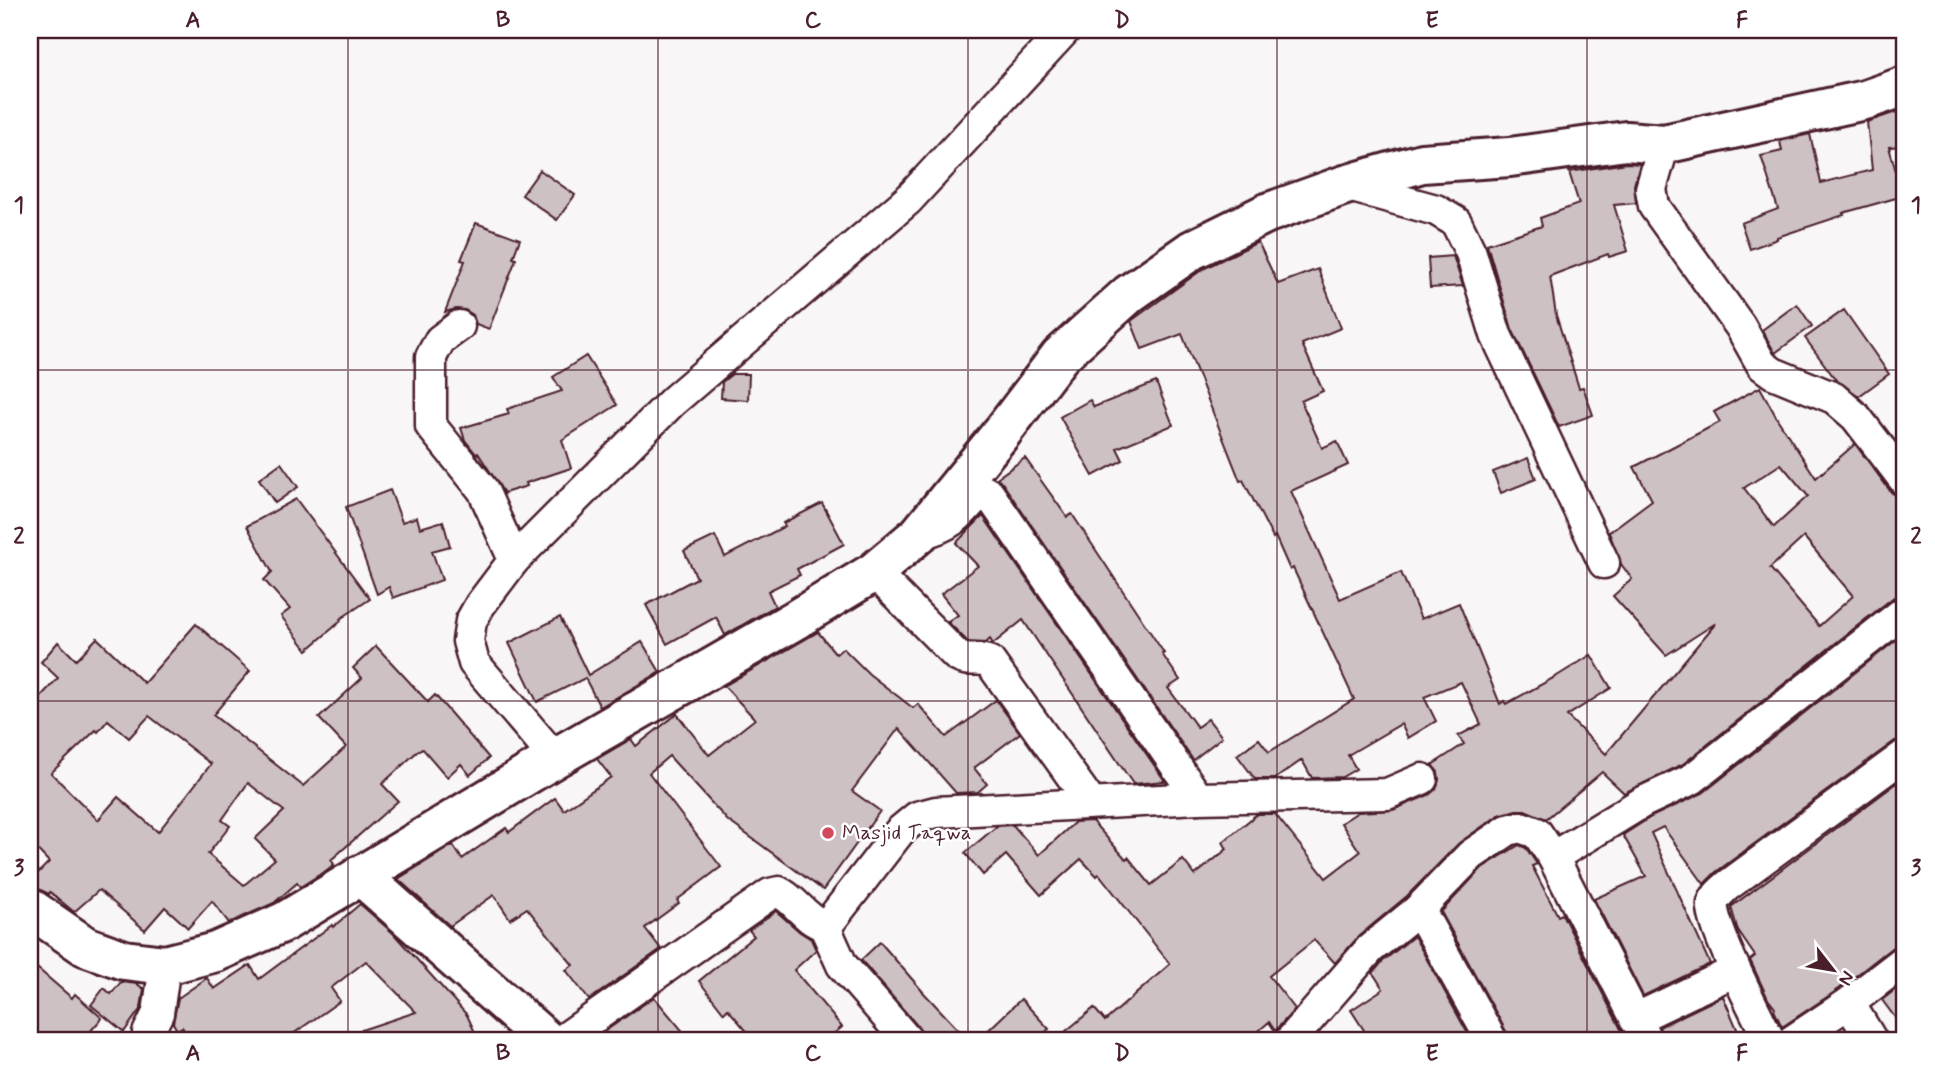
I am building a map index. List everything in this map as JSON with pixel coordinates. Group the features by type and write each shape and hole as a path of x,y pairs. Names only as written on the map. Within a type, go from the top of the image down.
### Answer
{"street":[{"path":"555,758 474,663 468,641 471,621 514,560 694,381 908,200 1065,30"},
{"path":"30,908 85,946 124,960 165,965 216,952 284,922 555,758 874,572 919,534 1060,356 1129,294 1192,250 1267,213 1345,185 1422,163 1510,157 1626,141 1664,144 1865,100 1905,86"},
{"path":"1664,144 1651,189 1654,206 1740,326 1762,365 1773,373 1835,398 1863,427 1905,481"},
{"path":"1345,185 1436,210 1456,222 1471,253 1496,335 1604,563"},
{"path":"459,326 440,340 431,357 431,426 483,490 514,560"},
{"path":"919,534 936,530 958,519 979,493 984,491 989,494 1198,798"},
{"path":"874,572 956,655 969,661 983,658 990,662 1091,803"},
{"path":"1553,857 1643,802 1692,779 1905,611"},
{"path":"1770,1041 1735,971 1713,912 1715,899 1727,886 1905,755"},
{"path":"824,925 831,920 900,831 917,817 936,812 1198,798 1387,794 1422,779"},
{"path":"1290,1041 1370,949 1419,909 1471,855 1508,830 1520,827 1536,833 1553,857 1641,1030 1735,971"},
{"path":"360,875 548,1041"},
{"path":"561,1041 770,894 779,892 788,896 815,922 824,925 842,965 908,1041"},
{"path":"1419,909 1492,1041"},
{"path":"1792,1041 1849,1003 1905,960"},
{"path":"144,1038 158,1013 165,965"},
{"path":"1849,1003 1872,1041"}],"building":[{"path":"1905,109 1905,146 1889,147 1903,196 1843,213 1844,215 1777,237 1750,249 1741,223 1778,209 1761,156 1782,151 1780,141 1810,134 1821,183 1872,170 1867,122"},
{"path":"1627,163 1640,164 1634,185 1636,203 1614,205 1628,251 1609,257 1608,254 1550,276 1556,315 1579,388 1583,387 1593,415 1559,427 1512,329 1487,244 1542,226 1540,218 1579,204 1569,172"},
{"path":"540,170 575,195 557,220 522,195"},
{"path":"476,223 520,239 513,258 516,259 489,329 476,324 473,315 465,310 445,312 465,261 461,260"},
{"path":"1258,242 1278,284 1318,269 1341,328 1302,344 1323,391 1301,401 1322,448 1337,441 1348,465 1291,491 1340,599 1401,572 1421,619 1459,603 1500,704 1504,701 1506,704 1591,655 1611,688 1567,716 1606,754 1716,623 1666,655 1613,596 1632,579 1621,564 1609,532 1652,500 1634,467 1720,422 1714,412 1760,387 1816,478 1855,444 1891,492 1905,498 1905,594 1894,597 1683,764 1624,793 1602,772 1546,819 1525,810 1499,815 1459,843 1407,896 1359,936 1335,963 1314,940 1269,976 1295,1009 1275,1031 1269,1022 1247,1041 1054,1041 1094,1008 1105,1021 1170,964 1099,874 1097,876 1081,859 1041,895 1006,855 983,875 965,853 997,826 1013,825 1039,855 1075,822 1092,821 1151,885 1183,860 1195,875 1227,849 1223,842 1257,814 1275,814 1326,878 1360,852 1341,823 1358,812 1393,810 1429,795 1436,789 1439,780 1438,772 1432,765 1464,744 1458,736 1481,724 1461,682 1424,697 1436,721 1408,738 1401,724 1348,755 1356,769 1342,777 1312,778 1302,760 1275,779 1255,779 1237,755 1259,739 1269,752 1354,699 1293,568 1290,570 1275,536 1273,538 1243,480 1240,481 1182,334 1142,349 1131,321 1203,269","holes":["1781,464 1808,496 1774,527 1744,488","1804,537 1853,596 1819,626 1770,568"]},
{"path":"1453,256 1463,286 1430,288 1428,258"},
{"path":"1797,304 1812,326 1775,353 1762,330"},
{"path":"1844,310 1889,374 1859,396 1836,380 1805,338"},
{"path":"586,356 617,405 562,440 571,468 504,493 478,453 476,454 465,440 461,428 509,414 507,409 562,391 553,377"},
{"path":"732,374 749,374 748,400 721,398 722,382"},
{"path":"1156,382 1173,425 1117,448 1123,460 1093,476 1060,417 1090,400 1094,407"},
{"path":"1025,458 1067,517 1072,514 1164,653 1162,654 1180,680 1168,688 1197,727 1208,719 1222,737 1193,760 997,478"},
{"path":"1528,458 1536,479 1501,493 1493,472"},
{"path":"281,463 298,487 275,503 259,479"},
{"path":"390,490 402,522 417,517 420,528 443,521 450,546 432,551 442,580 393,598 389,587 377,594 346,507"},
{"path":"296,499 370,599 340,619 341,621 307,650 281,616 290,609 264,580 272,572 247,526"},
{"path":"822,503 844,544 797,569 800,575 768,591 775,606 725,635 716,617 667,644 646,605 697,578 684,551 715,536 725,557"},
{"path":"983,516 1165,781 1133,784 1023,620 993,644 990,639 986,643 968,642 948,622 958,615 941,594 978,566 956,543"},
{"path":"560,617 588,675 642,642 660,672 600,707 585,678 537,702 509,643"},
{"path":"196,624 250,671 213,715 303,786 346,747 319,718 362,678 353,668 376,646 428,702 435,695 489,758 470,775 461,764 447,777 423,749 419,750 382,784 398,801 331,860 334,864 327,870 300,887 297,883 274,903 229,923 212,901 188,928 165,907 145,930 99,890 74,912 50,892 49,894 36,888 30,881 49,862 30,842 30,708 58,678 41,662 58,642 76,660 97,638 144,683","holes":["149,716 211,764 158,832 118,797 98,820 51,773 108,720 129,738","248,783 284,811 255,839 275,859 244,885 208,854 230,826 222,820"]},
{"path":"818,632 836,654 843,648 869,674 913,708 918,704 946,737 996,700 1020,733 974,768 987,784 978,792 956,793 899,728 852,791 880,811 823,890 727,820 669,756 649,773 721,867 645,928 661,949 589,1000 566,970 573,965 527,908 510,919 494,895 450,926 398,879 453,845 462,859 506,828 509,832 555,798 564,810 611,777 597,759 631,739 636,746 677,714 709,755 755,719 724,686"},
{"path":"1905,633 1905,738 1895,741 1716,872 1704,884 1663,827 1651,833 1710,964 1643,996 1594,899 1646,876 1623,835 1651,817 1703,793"},
{"path":"1905,777 1905,943 1894,946 1839,989 1782,1027 1750,960 1755,956 1738,931 1731,907"},
{"path":"1519,845 1526,848 1537,864 1532,866 1558,916 1562,914 1627,1041 1509,1041 1441,912 1482,868"},
{"path":"360,904 393,933 467,1015 479,1041 340,1041 340,1037 416,1012 366,961 331,988 340,1001 283,1041 192,1041 182,1027 177,1030 173,1023 178,998 207,978 214,989 250,965 259,979 332,925 333,927"},
{"path":"776,911 811,939 816,950 794,970 842,1027 825,1041 755,1041 728,1009 724,1013 699,981 754,936 749,930"},
{"path":"1414,936 1472,1041 1371,1041 1351,1010 1383,989 1373,973 1382,962"},
{"path":"880,942 969,1041 925,1041 921,1030 861,960"},
{"path":"30,962 72,998 75,994 102,1018 82,1041 30,1041"},
{"path":"121,982 137,984 144,989 141,1008 124,1032 91,1005 104,988 111,994"},
{"path":"1905,982 1905,1031 1882,1000"},
{"path":"1723,996 1740,1036 1746,1032 1750,1041 1664,1041 1659,1027"},
{"path":"654,997 691,1041 591,1041"},
{"path":"1021,999 1049,1029 1035,1041 977,1041"}],"place":[{"name":"Masjid Taqwa","path":"828,833"}]}
